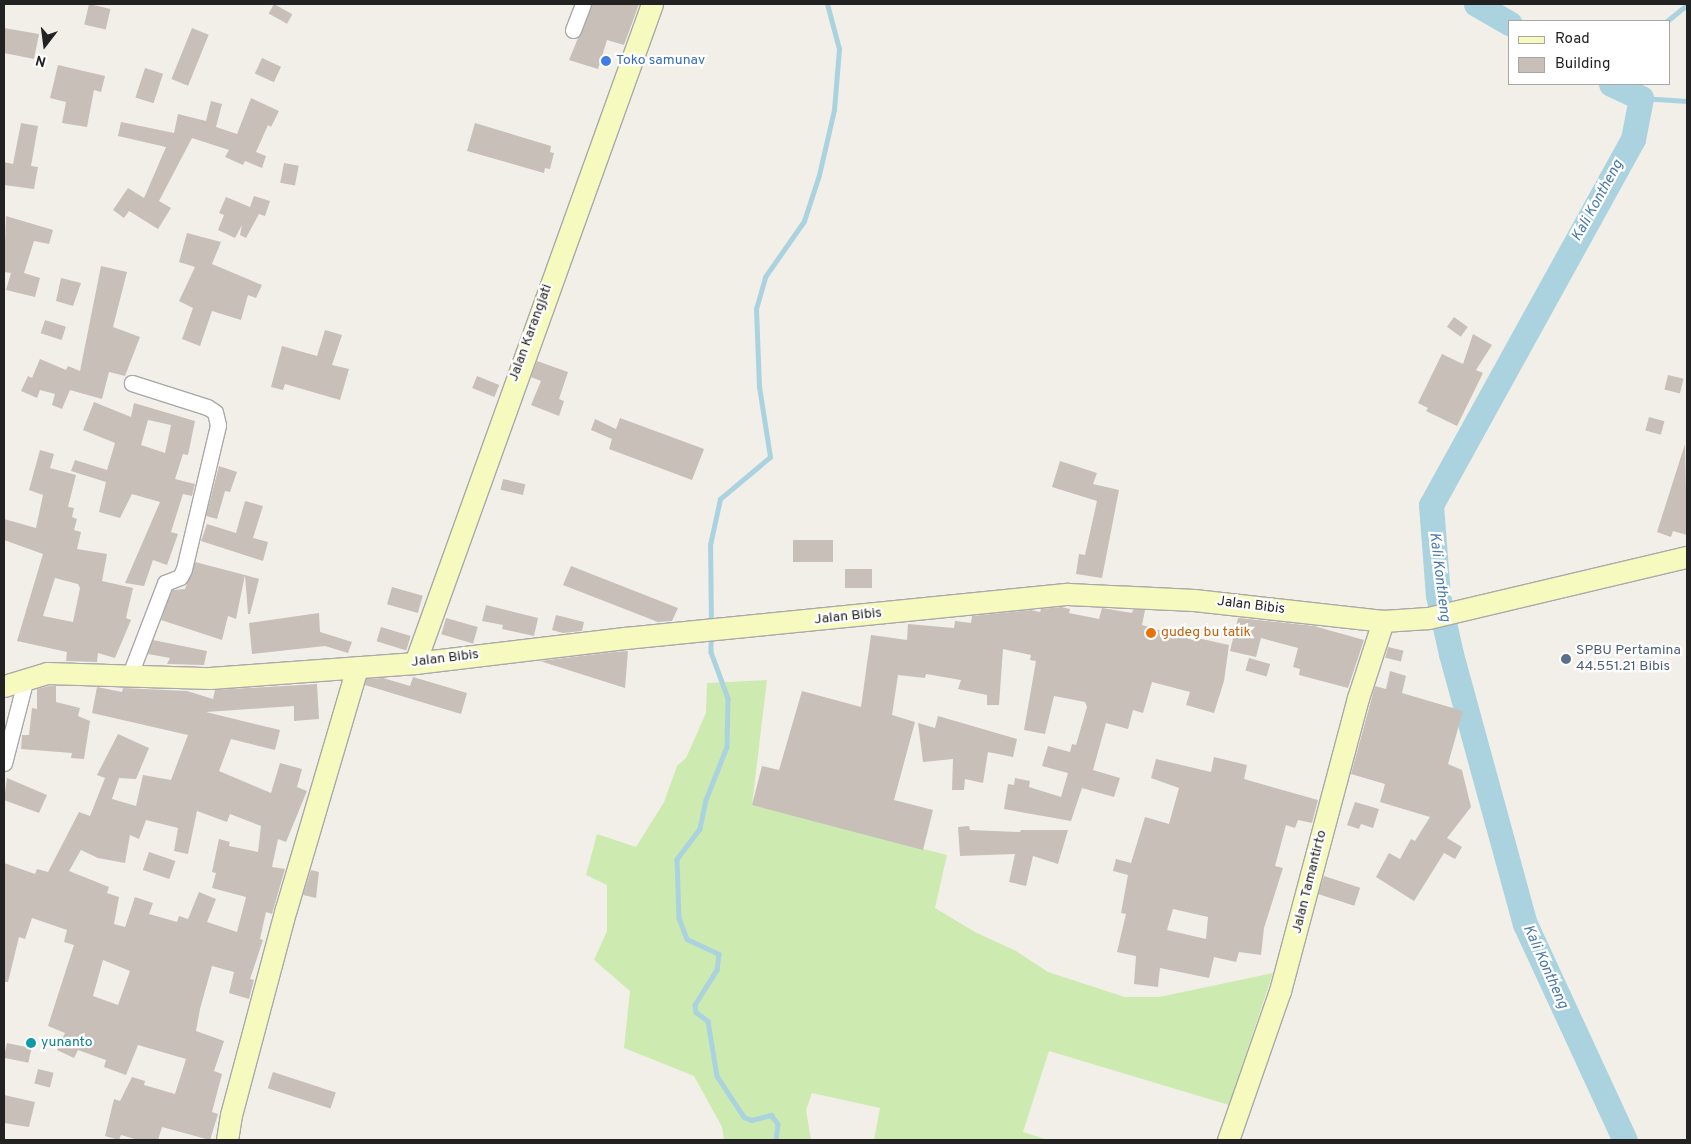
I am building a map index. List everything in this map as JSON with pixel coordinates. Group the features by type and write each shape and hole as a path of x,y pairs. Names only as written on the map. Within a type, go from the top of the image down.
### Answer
{"street":[{"path":"573,30 583,4"},
{"name":"Jalan Karangjati","path":"415,663 652,4"},
{"path":"129,677 165,583 180,577 184,569 218,425 215,412 207,407 132,383"},
{"name":"Jalan Bibis","path":"4,686 26,678 60,673 129,677 210,678 415,663 694,632 942,608 988,600 1085,594 1194,600 1383,620 1436,617 1687,556"},
{"name":"Jalan Tamantirto","path":"1228,1140 1286,972 1358,698 1383,620"},
{"path":"227,1140 231,1115 286,909 357,667"},
{"path":"4,762 26,678"}],"green space":[{"path":"767,680 752,805 947,855 935,908 975,932 1016,951 1048,972 1125,997 1159,997 1273,973 1229,1105 1049,1051 1023,1132 1048,1140 874,1140 880,1108 812,1093 806,1110 811,1140 724,1140 722,1127 694,1076 624,1048 630,991 594,960 607,931 607,885 586,875 597,834 636,847 664,802 677,766 686,758 706,713 707,683"}],"building":[{"path":"89,4 110,9 106,29 84,24"},
{"path":"274,4 292,14 287,24 269,14"},
{"path":"592,4 639,4 624,45 607,40 598,69 569,60"},
{"path":"4,28 39,34 34,59 4,53"},
{"path":"192,28 209,35 188,86 171,79"},
{"path":"262,58 281,67 274,82 255,73"},
{"path":"58,65 105,76 101,92 94,90 87,127 62,123 66,102 50,98"},
{"path":"145,68 163,74 153,103 135,97"},
{"path":"251,98 279,111 271,127 268,125 256,152 266,156 262,168 245,161 243,165 225,157 229,150 192,138 159,201 171,208 158,229 129,211 124,218 113,210 128,188 144,198 166,147 118,136 121,122 174,133 178,114 206,121 211,101 222,104 216,127 237,134"},
{"path":"21,123 38,126 31,166 38,167 34,189 4,185 4,162 13,164"},
{"path":"475,123 551,146 550,152 554,153 550,169 545,168 544,173 467,151"},
{"path":"284,163 299,166 295,185 280,183"},
{"path":"254,196 270,201 265,216 259,214 246,238 240,235 242,225 235,238 218,230 224,215 219,213 226,197 250,207"},
{"path":"6,216 53,230 49,244 34,241 24,273 40,278 35,297 6,290 11,273 4,272"},
{"path":"187,233 221,242 212,264 262,285 256,298 248,295 241,320 212,311 200,346 182,339 193,308 179,301 195,267 179,262"},
{"path":"101,266 127,272 113,327 140,337 125,376 109,372 102,399 70,390 62,409 52,405 55,394 40,390 37,398 21,391 28,376 32,378 40,359 66,370 68,366 80,371"},
{"path":"61,278 81,283 73,306 56,301"},
{"path":"1454,317 1468,327 1461,337 1447,327"},
{"path":"45,320 66,327 62,340 41,333"},
{"path":"325,330 342,335 332,365 349,369 340,400 285,384 283,390 271,387 282,346 317,356"},
{"path":"1473,334 1492,345 1476,370 1483,373 1457,426 1426,411 1428,408 1418,403 1442,354 1463,364"},
{"path":"537,361 568,372 559,399 564,401 559,416 531,405 541,381 531,377"},
{"path":"1668,375 1684,379 1680,393 1664,390"},
{"path":"477,376 499,385 494,397 472,388"},
{"path":"94,402 131,417 134,403 195,421 188,455 183,454 175,479 195,484 192,496 183,494 171,532 178,534 167,565 153,560 144,586 125,583 160,502 132,494 120,518 99,512 106,482 71,471 75,460 107,470 115,443 83,430","holes":["148,420 171,425 165,453 141,445"]},
{"path":"1649,417 1664,421 1661,435 1645,431"},
{"path":"620,418 704,449 692,480 609,449 612,439 591,430 595,419 616,429"},
{"path":"1685,444 1687,535 1673,531 1671,537 1657,532"},
{"path":"40,450 54,454 50,468 76,475 68,507 74,508 72,517 77,519 74,530 81,532 77,549 107,554 102,581 133,588 126,618 131,620 115,658 98,653 97,662 66,661 67,652 17,641 43,554 4,540 4,519 36,528 43,495 29,490","holes":["55,578 78,584 80,588 73,622 43,616"]},
{"path":"1060,461 1097,473 1093,484 1119,490 1102,578 1076,574 1079,554 1085,555 1097,501 1052,487"},
{"path":"219,466 237,472 230,492 225,491 217,519 206,516"},
{"path":"503,479 525,484 523,495 501,490"},
{"path":"245,501 263,506 253,538 268,542 263,561 201,541 207,524 236,533"},
{"path":"793,540 833,540 833,562 793,562"},
{"path":"195,562 245,575 236,619 228,616 222,640 161,620 172,590 185,589"},
{"path":"571,566 678,608 672,621 658,622 563,585"},
{"path":"845,569 872,569 872,588 845,588"},
{"path":"245,575 259,579 250,614 248,614"},
{"path":"392,587 423,596 418,613 387,604"},
{"path":"486,605 538,618 534,636 502,629 503,625 482,621"},
{"path":"1061,607 1070,609 1069,613 1099,619 1102,608 1132,613 1133,610 1145,610 1142,625 1193,640 1193,637 1229,645 1224,681 1214,713 1186,705 1190,692 1152,682 1143,713 1133,710 1128,729 1106,723 1093,770 1120,778 1114,797 1082,788 1071,821 1004,809 1008,784 1014,785 1015,778 1030,781 1029,787 1061,797 1068,773 1042,766 1048,746 1070,752 1072,744 1076,745 1087,707 1085,702 1054,696 1045,734 1024,730 1036,661 1030,660 1031,655 1003,649 999,705 987,705 987,695 958,689 961,680 926,674 925,678 898,675 892,715 915,722 894,800 933,810 923,850 752,805 762,766 779,770 802,691 861,707 871,635 907,640 908,624 954,628 955,621 971,623 972,616 1031,610 1040,612 1041,609"},
{"path":"319,613 320,632 352,642 348,653 325,646 252,654 249,623"},
{"path":"556,615 584,622 582,631 563,633 552,630"},
{"path":"446,618 478,627 473,643 441,634"},
{"path":"1238,618 1314,626 1364,640 1348,688 1299,675 1300,669 1293,667 1298,648 1261,638 1256,657 1230,651"},
{"path":"381,627 411,636 406,650 377,641"},
{"path":"153,640 207,651 204,665 167,664 170,658 148,654"},
{"path":"1388,647 1404,651 1401,662 1385,658"},
{"path":"628,651 625,688 540,661 614,652"},
{"path":"1249,658 1270,664 1267,677 1245,670"},
{"path":"1390,671 1406,676 1402,693 1463,711 1448,764 1462,770 1471,807 1447,838 1462,847 1455,859 1444,853 1414,901 1376,877 1389,853 1400,859 1411,839 1415,841 1430,817 1380,802 1385,784 1351,774 1375,686 1386,689"},
{"path":"413,677 467,693 461,714 365,685 366,679 383,678 410,686"},
{"path":"317,684 319,719 294,721 294,706 206,712 280,730 275,750 231,739 219,771 271,793 280,763 302,769 297,787 307,791 286,842 278,839 272,867 285,869 272,914 266,912 260,939 263,940 250,979 254,980 249,999 229,993 234,972 212,966 200,1009 196,1031 224,1041 214,1071 222,1074 212,1112 218,1114 210,1140 162,1127 158,1140 138,1140 121,1135 119,1140 105,1136 114,1099 120,1101 132,1077 145,1081 144,1085 175,1094 186,1059 138,1045 126,1075 104,1067 106,1060 78,1050 74,1058 57,1050 65,1033 48,1026 74,945 64,942 67,930 32,918 25,939 19,937 8,982 4,982 4,863 35,874 37,869 48,872 79,812 90,816 105,778 97,775 118,734 149,748 136,779 119,778 112,799 136,806 143,775 171,780 188,735 92,713 97,687 122,692 123,688 187,691 213,699 215,690","holes":["197,811 227,822 230,814 261,826 258,852 229,846 230,842 219,839 212,872 216,873 212,888 246,897 237,932 207,922 216,899 199,892 188,919 179,916 177,922 149,914 153,903 135,897 125,927 114,924 119,897 107,893 109,887 69,871 81,850 98,858 125,863 130,835 139,839 146,820 178,828 174,851 188,854","103,960 130,971 118,1005 93,996"]},
{"path":"56,686 56,702 80,708 78,716 90,721 84,759 71,758 72,753 21,749 22,735 29,735 32,708 37,709 37,689"},
{"path":"938,716 1017,739 1013,757 988,752 983,783 965,779 964,790 952,790 953,759 923,762 918,723 935,728"},
{"path":"1214,757 1247,765 1244,779 1318,800 1312,823 1298,820 1295,828 1286,825 1275,866 1283,868 1264,928 1261,955 1239,952 1236,962 1214,957 1209,978 1160,968 1158,987 1134,984 1136,956 1117,952 1126,914 1121,913 1128,875 1113,871 1116,859 1131,863 1145,817 1169,824 1179,788 1151,778 1156,759 1211,772","holes":["1173,909 1208,917 1206,939 1167,930"]},
{"path":"7,778 47,795 39,813 4,800"},
{"path":"1355,802 1379,809 1373,828 1361,824 1359,829 1347,825"},
{"path":"969,826 970,830 1020,832 1021,830 1068,830 1058,864 1033,856 1026,886 1009,882 1015,854 960,856 958,827"},
{"path":"149,852 175,861 169,879 143,870"},
{"path":"311,870 319,872 316,898 303,895"},
{"path":"1324,876 1360,888 1354,906 1318,894"},
{"path":"7,1043 31,1048 28,1063 4,1058"},
{"path":"38,1069 54,1073 50,1087 34,1084"},
{"path":"273,1072 336,1092 331,1109 268,1088"},
{"path":"4,1095 35,1102 29,1127 4,1123"}],"waterway":[{"path":"711,623 710,545 720,499 770,457 759,387 756,309 765,277 804,221 819,175 834,110 839,49 827,4"},
{"name":"Kali Kontheng","path":"1476,4 1508,23"},
{"path":"1668,20 1687,5"},
{"name":"Kali Kontheng","path":"1613,85 1641,98 1633,139 1431,505 1438,595 1451,654 1525,924 1625,1140"},
{"path":"1641,98 1687,101"},
{"path":"711,636 711,652 728,698 727,747 706,800 700,829 677,859 679,918 687,939 719,954 717,970 695,1005 696,1012 708,1021 717,1076 744,1117 751,1120 771,1115 778,1124 776,1140"}],"place":[{"name":"Toko samunav","path":"606,61"},
{"name":"gudeg bu tatik","path":"1151,633"},
{"name":"SPBU Pertamina 44.551.21 Bibis","path":"1566,659"},
{"name":"yunanto","path":"31,1043"}]}
